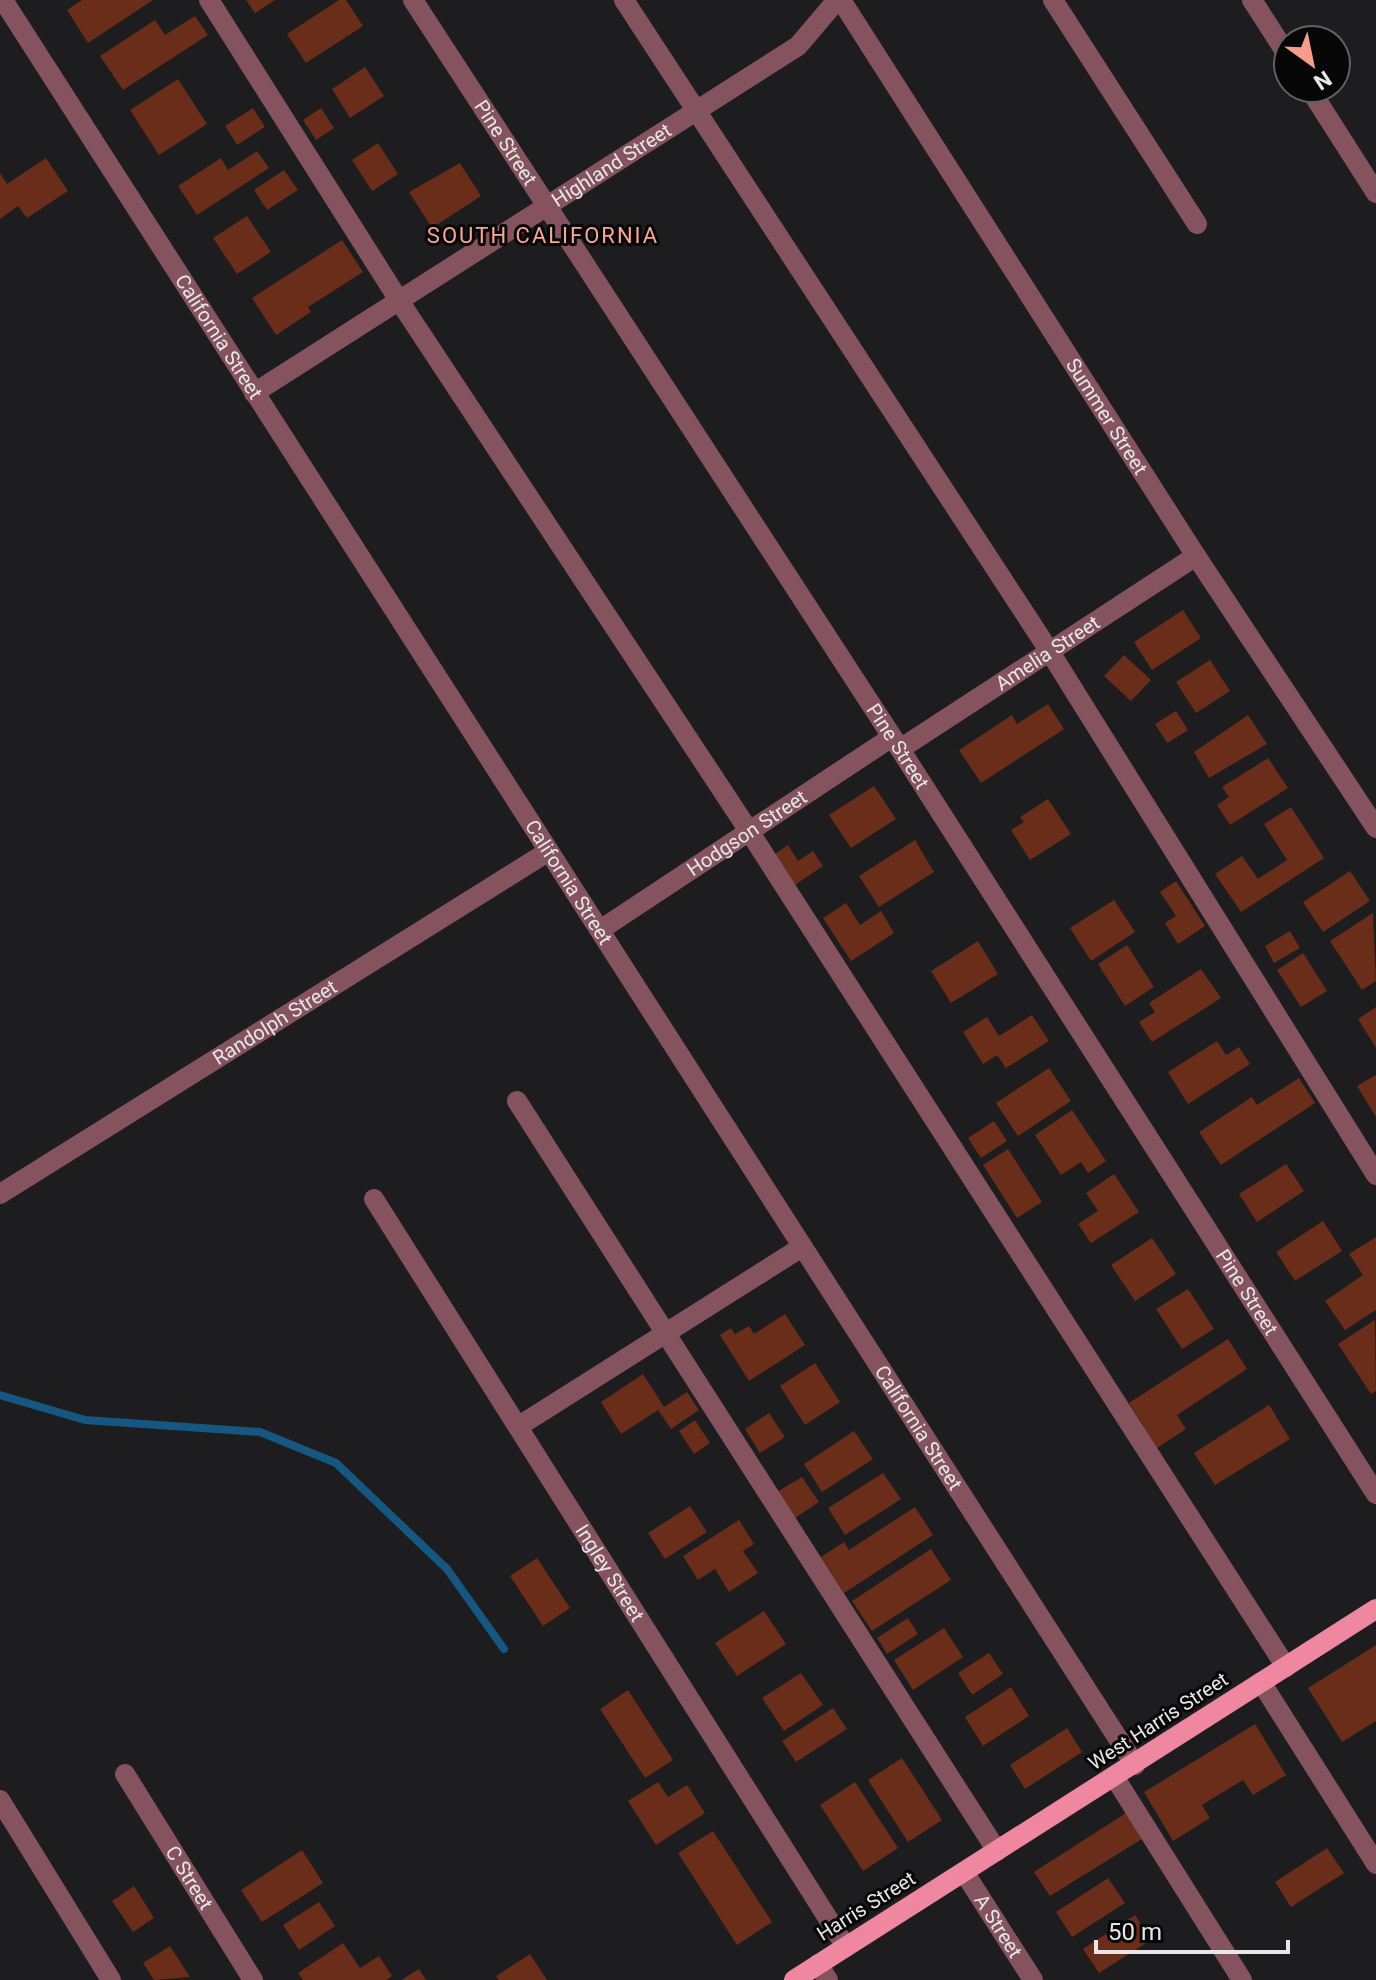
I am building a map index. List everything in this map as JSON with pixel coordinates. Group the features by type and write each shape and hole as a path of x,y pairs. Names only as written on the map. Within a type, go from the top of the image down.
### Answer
{"main road":[{"name":"West Harris Street","path":"964,1872 1376,1609"},
{"name":"Harris Street","path":"794,1980 823,1972 846,1947 964,1872"}],"street":[{"name":"California Street","path":"3,0 1135,1765"},
{"path":"209,0 400,302 749,831 1286,1667"},
{"name":"Pine Street","path":"413,0 896,743 1376,1494"},
{"path":"624,0 1050,652 1376,1175"},
{"name":"Highland Street","path":"254,393 798,46 839,0"},
{"name":"Summer Street","path":"839,0 1196,556 1375,825"},
{"path":"1053,0 1197,224"},
{"path":"1252,0 1272,31"},
{"path":"1319,104 1376,193"},
{"name":"Amelia Street","path":"896,743 1050,652 1196,556"},
{"name":"Hodgson Street","path":"600,930 749,831 896,743"},
{"name":"Randolph Street","path":"0,1194 549,851"},
{"path":"517,1101 997,1851"},
{"name":"Ingley Street","path":"374,1199 846,1947"},
{"path":"519,1426 802,1247"},
{"path":"1261,1682 1376,1864"},
{"name":"C Street","path":"125,1774 253,1980"},
{"path":"1115,1778 1242,1980"},
{"path":"0,1800 111,1980"},
{"name":"A Street","path":"964,1872 1033,1980"}],"building":[{"path":"82,0 153,0 88,43 67,10"},
{"path":"246,0 275,0 255,13"},
{"path":"339,0 346,0 363,26 306,63 287,34"},
{"path":"195,16 208,35 123,90 100,56 155,20 165,35"},
{"path":"365,67 384,96 350,118 332,89"},
{"path":"178,79 207,124 159,155 130,110"},
{"path":"253,108 265,127 237,145 225,126"},
{"path":"321,108 334,128 316,140 303,120"},
{"path":"378,143 398,174 372,191 352,160"},
{"path":"257,151 269,168 197,215 178,186 221,158 228,170"},
{"path":"46,158 68,191 27,218 18,206 0,219 0,173 7,184"},
{"path":"460,163 481,196 432,228 409,192"},
{"path":"284,170 298,190 267,210 254,190"},
{"path":"247,216 271,252 237,274 213,238"},
{"path":"342,240 363,272 308,307 311,312 276,335 252,298"},
{"path":"1183,610 1201,638 1152,670 1134,642"},
{"path":"1124,655 1151,680 1131,701 1104,676"},
{"path":"1210,660 1230,691 1196,713 1176,682"},
{"path":"1048,704 1064,729 981,783 959,750 1012,715 1017,724"},
{"path":"1176,711 1188,730 1167,743 1155,724"},
{"path":"1248,715 1267,744 1209,778 1194,752"},
{"path":"1268,758 1288,788 1230,825 1217,805 1229,797 1222,787"},
{"path":"874,786 896,819 851,848 829,815"},
{"path":"1048,799 1071,834 1030,860 1011,830 1024,822 1020,817"},
{"path":"1291,807 1324,858 1241,912 1215,874 1242,856 1258,879 1287,860 1264,824"},
{"path":"915,840 934,872 879,907 859,876"},
{"path":"788,845 798,861 813,851 823,866 795,885 775,854"},
{"path":"1350,871 1370,901 1323,932 1303,902"},
{"path":"1176,881 1205,926 1178,944 1165,923 1176,916 1160,892"},
{"path":"1114,900 1135,932 1091,961 1070,928"},
{"path":"846,903 860,925 881,911 894,933 851,961 823,918"},
{"path":"1373,913 1376,981 1362,990 1330,941"},
{"path":"1290,931 1300,948 1274,963 1265,946"},
{"path":"978,941 998,974 951,1003 931,971"},
{"path":"1127,945 1154,987 1125,1006 1098,964"},
{"path":"1303,953 1327,991 1301,1007 1277,970"},
{"path":"1201,969 1221,998 1152,1042 1139,1022 1155,1012 1149,1003"},
{"path":"1376,1007 1376,1048 1358,1019"},
{"path":"1032,1015 1049,1041 1006,1068 997,1055 983,1064 963,1032 987,1017 999,1036"},
{"path":"1217,1041 1226,1055 1239,1047 1250,1064 1188,1104 1168,1072"},
{"path":"1049,1068 1071,1101 1018,1136 996,1103"},
{"path":"1376,1075 1376,1117 1357,1086"},
{"path":"1299,1078 1315,1103 1221,1165 1199,1132 1252,1097 1257,1105"},
{"path":"1072,1110 1106,1161 1088,1173 1081,1162 1061,1175 1035,1135"},
{"path":"994,1121 1007,1141 981,1158 968,1138"},
{"path":"1008,1149 1042,1202 1017,1218 983,1165"},
{"path":"1286,1164 1304,1191 1257,1222 1239,1194"},
{"path":"1114,1174 1139,1212 1091,1243 1078,1224 1098,1211 1086,1193"},
{"path":"1323,1221 1342,1251 1295,1281 1276,1252"},
{"path":"1376,1237 1376,1310 1345,1330 1325,1301 1363,1275 1349,1254"},
{"path":"1152,1238 1176,1274 1135,1301 1111,1265"},
{"path":"1188,1289 1214,1329 1182,1349 1156,1309"},
{"path":"785,1314 805,1345 749,1381 720,1335 731,1328 735,1334 749,1326 754,1334"},
{"path":"1375,1320 1376,1391 1371,1394 1338,1344"},
{"path":"1228,1339 1247,1369 1177,1415 1186,1429 1157,1448 1129,1403"},
{"path":"815,1363 840,1402 805,1425 780,1386"},
{"path":"643,1374 664,1407 687,1392 699,1410 671,1429 658,1410 621,1434 601,1402"},
{"path":"1269,1405 1290,1439 1215,1485 1194,1453"},
{"path":"769,1413 785,1437 760,1453 745,1429"},
{"path":"695,1420 710,1443 694,1454 679,1431"},
{"path":"854,1431 873,1459 822,1492 804,1464"},
{"path":"883,1473 901,1499 845,1535 828,1508"},
{"path":"802,1477 819,1502 795,1518 777,1492"},
{"path":"690,1506 707,1532 665,1559 648,1533"},
{"path":"915,1507 933,1535 844,1593 821,1557 844,1542 849,1550"},
{"path":"739,1520 754,1544 743,1551 758,1573 729,1592 715,1569 698,1580 683,1556"},
{"path":"931,1549 951,1580 872,1631 852,1601"},
{"path":"537,1558 570,1608 543,1626 510,1576"},
{"path":"764,1611 786,1644 737,1676 715,1643"},
{"path":"908,1618 918,1634 887,1654 877,1638"},
{"path":"944,1628 963,1657 913,1690 894,1660"},
{"path":"1376,1645 1376,1721 1342,1742 1308,1688"},
{"path":"989,1653 1003,1674 972,1695 958,1673"},
{"path":"801,1673 823,1705 784,1731 762,1698"},
{"path":"1011,1687 1029,1716 983,1746 965,1717"},
{"path":"628,1690 673,1760 645,1778 600,1709"},
{"path":"833,1708 847,1729 796,1762 782,1741"},
{"path":"1255,1724 1286,1775 1253,1795 1243,1780 1202,1805 1210,1818 1173,1841 1144,1792"},
{"path":"1067,1728 1082,1752 1025,1789 1010,1765"},
{"path":"902,1758 942,1820 908,1842 868,1780"},
{"path":"658,1782 668,1797 687,1785 705,1813 656,1845 628,1801"},
{"path":"855,1782 898,1848 863,1871 820,1805"},
{"path":"1126,1813 1142,1839 1050,1896 1034,1872"},
{"path":"713,1831 772,1922 737,1945 678,1853"},
{"path":"1327,1848 1344,1873 1291,1907 1275,1882"},
{"path":"302,1850 323,1883 262,1922 241,1890"},
{"path":"1108,1878 1125,1903 1072,1937 1056,1912"},
{"path":"134,1886 154,1918 133,1932 112,1901"},
{"path":"319,1902 335,1926 299,1950 283,1925"},
{"path":"1135,1915 1151,1940 1099,1973 1083,1949"},
{"path":"343,1943 360,1968 379,1956 392,1976 386,1980 303,1980 298,1973"},
{"path":"170,1946 190,1977 154,1980 143,1963"},
{"path":"530,1954 547,1980 499,1980 496,1976"},
{"path":"419,1969 426,1980 401,1980"}],"waterway":[{"path":"0,1395 85,1420 260,1432 336,1463 447,1569 504,1649"}],"district":[{"name":"SOUTH CALIFORNIA","path":"543,235"}]}
